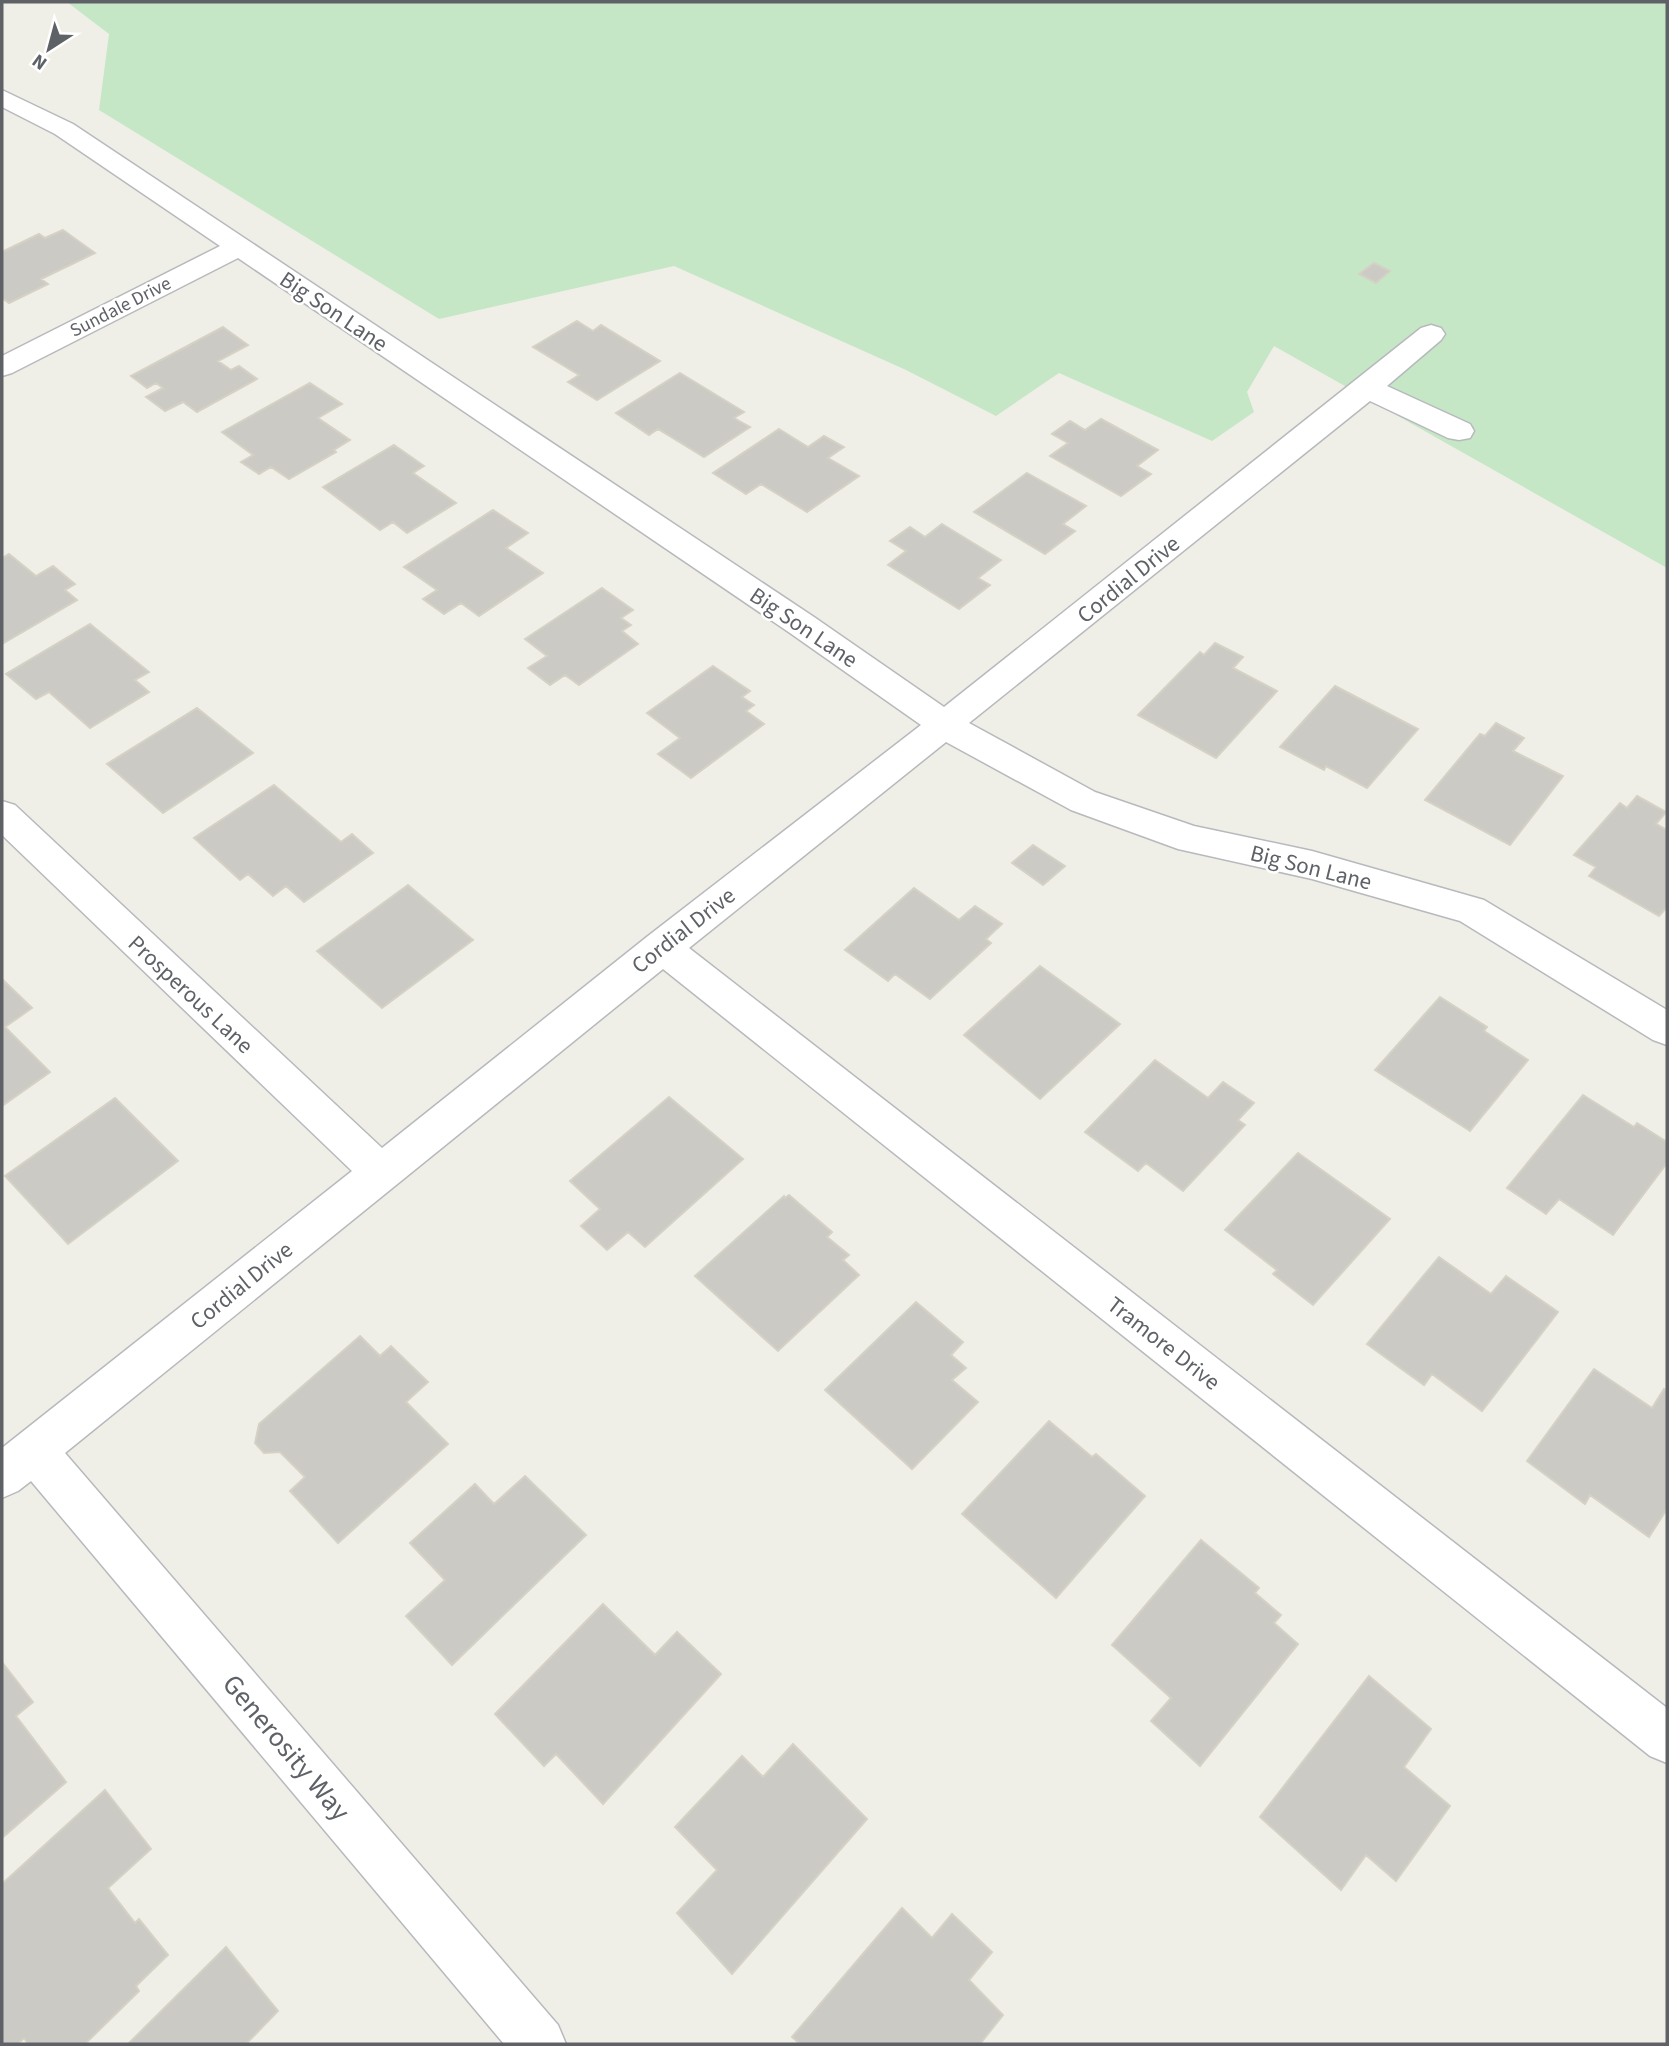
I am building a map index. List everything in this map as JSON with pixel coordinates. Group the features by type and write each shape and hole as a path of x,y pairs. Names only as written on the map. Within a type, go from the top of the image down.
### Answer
{"street":[{"name":"Big Son Lane","path":"2,97 64,129 802,625 946,726 1083,801 1191,839 1312,865 1471,910 1667,1029"},
{"name":"Sundale Drive","path":"2,367 239,247"},
{"name":"Cordial Drive","path":"17,1463 661,947 946,726 1431,334"},
{"path":"1367,388 1459,431"},
{"name":"Prosperous Lane","path":"2,814 381,1173"},
{"name":"Tramore Drive","path":"661,947 1667,1739"},
{"name":"Generosity Way","path":"17,1463 539,2044"}],"green space":[{"path":"67,2 1667,2 1667,568 1274,346 1247,392 1254,412 1212,441 1059,373 996,416 906,370 674,266 439,319 99,110 109,34"}],"building":[{"path":"63,230 95,253 41,279 48,284 9,303 2,298 2,252 39,234 45,238"},
{"path":"1374,263 1390,271 1376,283 1359,274"},
{"path":"577,321 593,331 601,325 660,361 597,400 568,382 579,375 533,347"},
{"path":"223,327 248,345 218,361 231,370 239,366 257,379 197,412 183,402 165,411 146,397 163,388 156,383 147,388 131,376"},
{"path":"680,373 744,412 734,418 750,427 704,457 658,429 649,435 616,413"},
{"path":"310,383 342,404 318,418 350,440 334,450 336,452 289,479 271,467 259,474 241,462 253,455 222,432"},
{"path":"1101,419 1158,450 1137,466 1151,474 1121,496 1050,456 1068,443 1052,434 1070,421 1085,430"},
{"path":"779,429 808,447 824,436 844,447 828,458 859,476 807,512 761,484 746,494 713,473"},
{"path":"394,445 424,466 413,473 456,503 407,533 393,522 380,530 323,487"},
{"path":"1027,473 1086,506 1063,524 1075,531 1045,554 974,512"},
{"path":"493,510 528,533 506,548 543,573 479,616 461,603 444,614 423,599 437,590 404,567"},
{"path":"942,524 1001,560 978,578 990,585 959,609 888,565 906,551 890,541 910,527 925,537"},
{"path":"9,554 36,576 53,566 75,584 65,590 77,600 2,644 2,558"},
{"path":"602,588 633,610 621,618 631,625 622,631 638,644 579,685 565,675 550,685 528,668 547,656 525,639"},
{"path":"90,624 149,672 135,680 149,692 90,728 49,692 36,699 6,674"},
{"path":"1215,643 1243,657 1233,668 1277,691 1216,758 1138,715 1200,652 1204,655"},
{"path":"713,666 750,691 742,697 754,705 746,711 764,724 691,778 658,754 680,738 647,713"},
{"path":"1335,686 1418,729 1367,788 1326,766 1324,770 1280,747"},
{"path":"197,708 253,753 163,813 107,764"},
{"path":"1496,723 1524,738 1513,751 1563,776 1510,845 1425,800 1480,734 1485,736"},
{"path":"274,785 341,842 352,834 373,853 304,902 286,886 273,896 248,874 240,880 194,838"},
{"path":"1637,796 1666,812 1656,824 1667,830 1667,907 1659,916 1589,876 1596,867 1574,855 1620,803 1627,808"},
{"path":"1033,845 1065,866 1043,885 1012,863"},
{"path":"408,885 473,940 382,1008 317,951"},
{"path":"914,888 959,920 975,906 1002,924 986,939 991,943 930,999 895,974 888,981 845,950"},
{"path":"1040,966 1120,1024 1040,1099 964,1035"},
{"path":"2,979 32,1008 5,1027 50,1072 2,1106"},
{"path":"1440,997 1487,1027 1484,1031 1528,1060 1470,1131 1375,1070"},
{"path":"1155,1060 1208,1098 1223,1082 1254,1103 1238,1120 1245,1125 1183,1191 1146,1163 1138,1171 1085,1132"},
{"path":"1583,1095 1634,1127 1637,1123 1667,1142 1667,1163 1613,1235 1559,1199 1546,1214 1507,1188"},
{"path":"669,1097 743,1159 645,1247 628,1232 607,1250 581,1226 600,1209 570,1181"},
{"path":"115,1098 178,1161 68,1244 5,1176"},
{"path":"1298,1153 1390,1219 1313,1305 1273,1274 1277,1270 1225,1230"},
{"path":"789,1195 832,1232 827,1237 849,1255 843,1260 859,1275 778,1351 695,1276 784,1196 785,1198"},
{"path":"1439,1257 1491,1294 1506,1276 1558,1312 1482,1411 1432,1374 1424,1385 1367,1344"},
{"path":"916,1302 963,1342 951,1355 966,1368 952,1380 978,1402 912,1469 825,1390"},
{"path":"360,1336 380,1356 391,1346 428,1382 406,1402 448,1444 338,1543 290,1491 305,1477 280,1452 264,1453 255,1443 259,1424"},
{"path":"1594,1369 1652,1408 1664,1389 1667,1391 1667,1509 1649,1537 1590,1495 1585,1504 1527,1461"},
{"path":"1049,1421 1092,1457 1096,1454 1145,1496 1056,1598 962,1514"},
{"path":"525,1476 586,1535 452,1665 406,1616 445,1580 410,1543 475,1484 494,1504"},
{"path":"1201,1540 1259,1588 1255,1593 1281,1615 1274,1623 1298,1644 1200,1766 1151,1721 1171,1698 1112,1645"},
{"path":"603,1604 655,1655 677,1632 721,1674 603,1804 556,1754 544,1766 495,1714"},
{"path":"2,1662 33,1702 16,1716 66,1782 2,1838"},
{"path":"1369,1676 1431,1729 1404,1767 1450,1806 1396,1881 1366,1855 1341,1890 1260,1817"},
{"path":"793,1744 867,1819 732,1974 677,1913 717,1870 675,1827 742,1756 763,1777"},
{"path":"105,1790 151,1849 108,1888 135,1923 139,1919 168,1955 136,1986 139,1991 85,2044 28,2044 24,2038 18,2044 2,2044 2,1884"},
{"path":"902,1908 932,1938 952,1914 992,1952 969,1980 1003,2015 980,2044 800,2044 792,2037"},
{"path":"226,1947 278,2011 246,2044 128,2044"}]}
